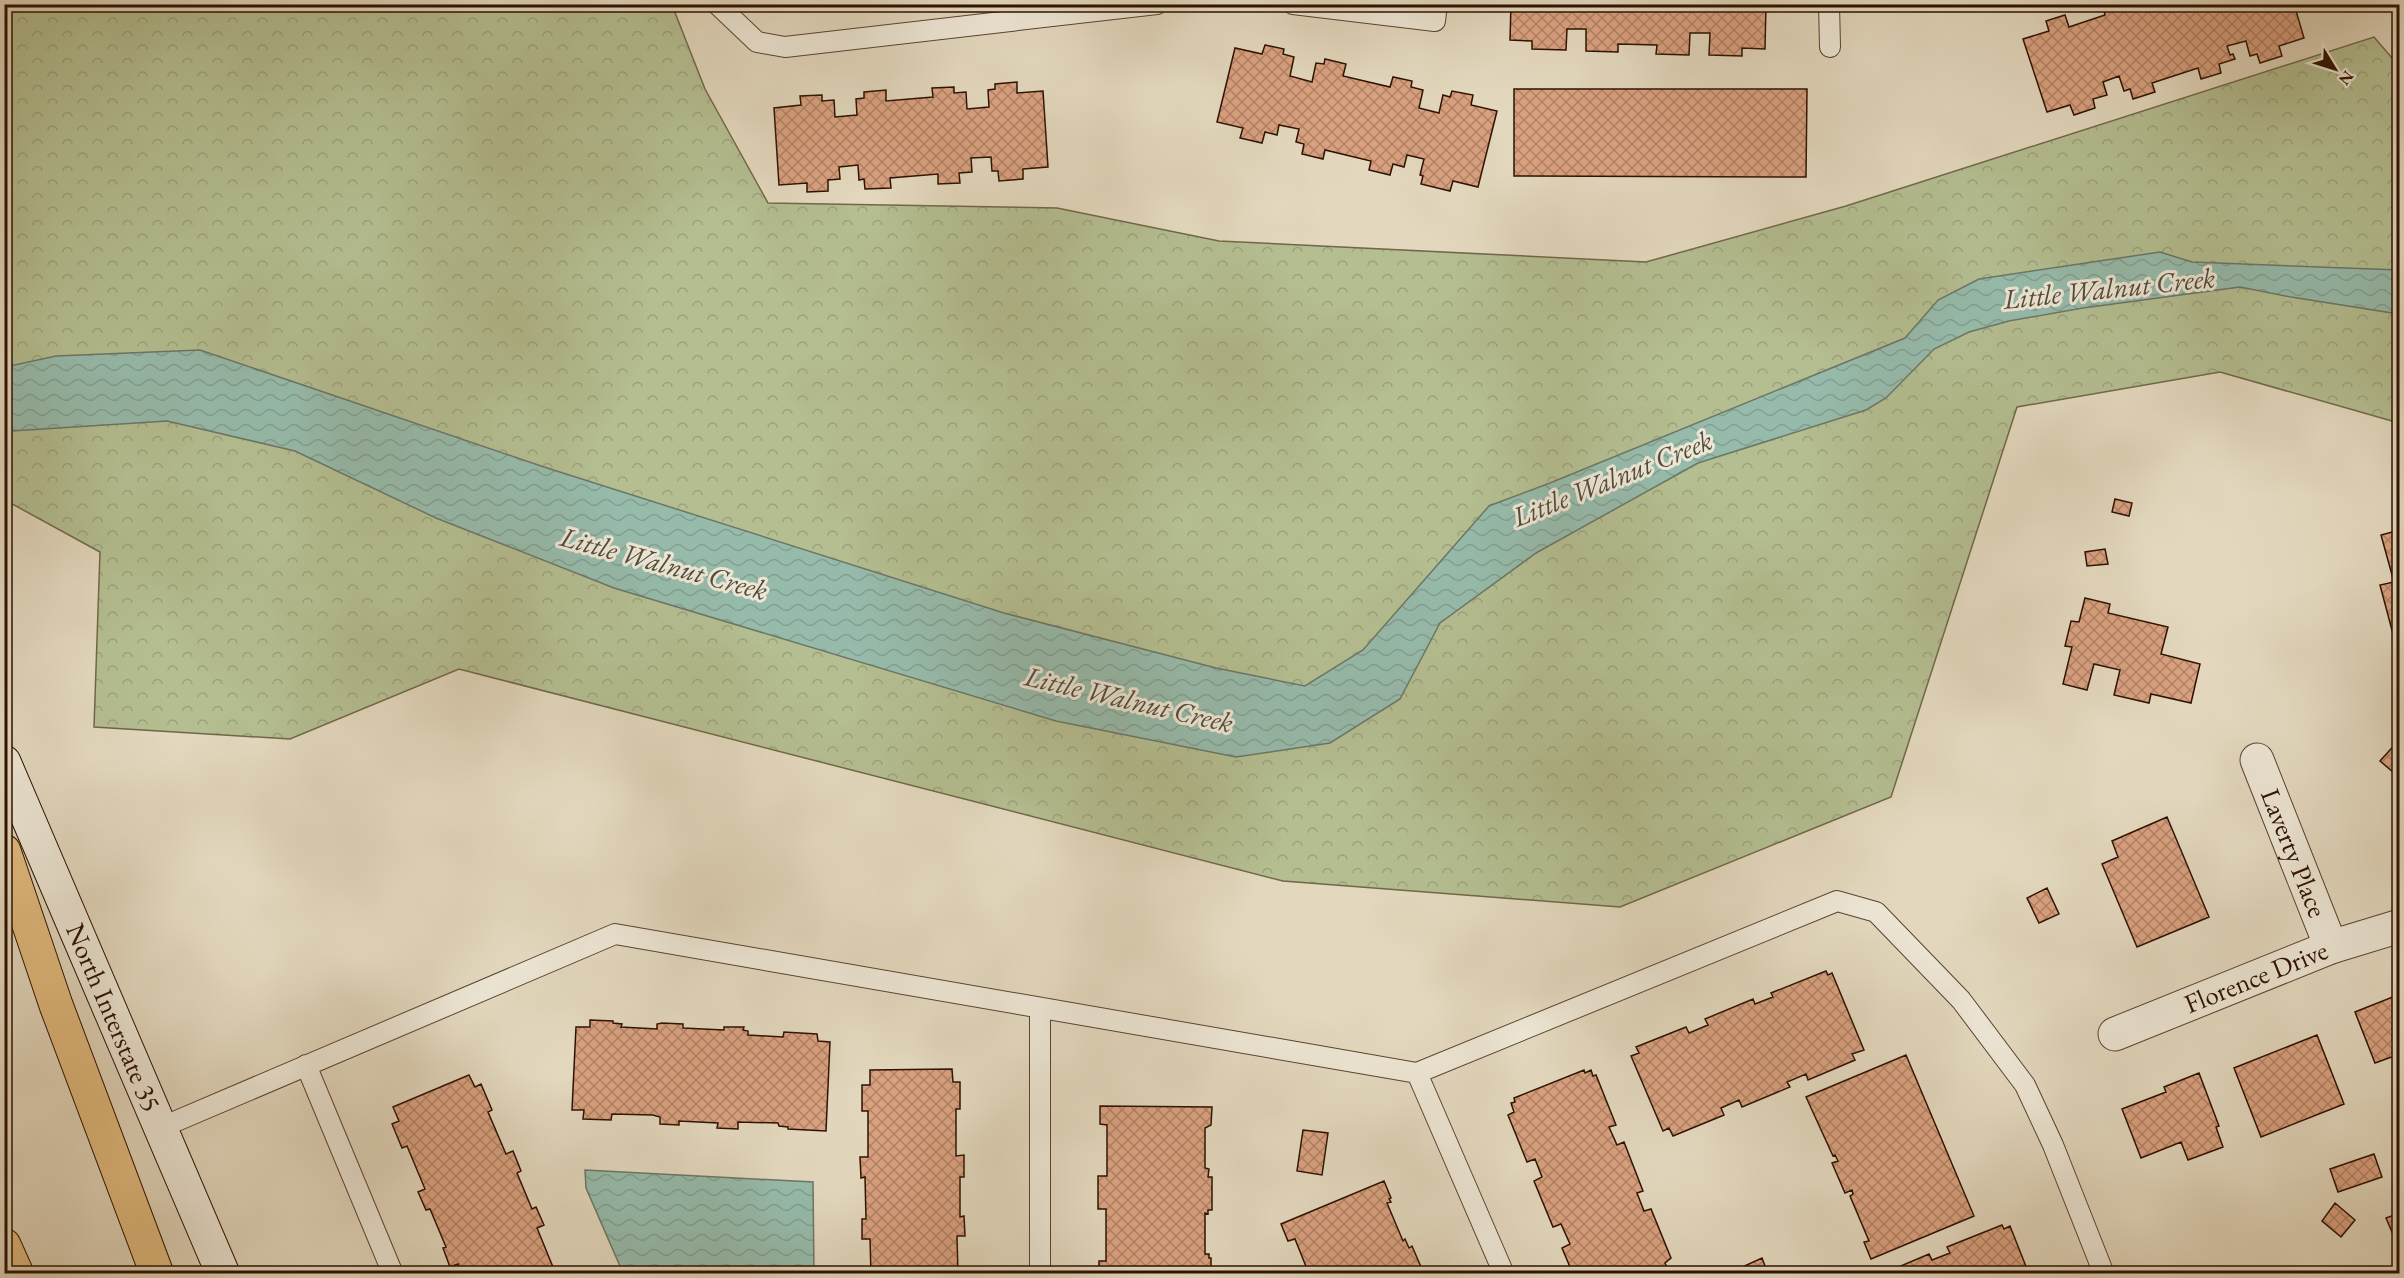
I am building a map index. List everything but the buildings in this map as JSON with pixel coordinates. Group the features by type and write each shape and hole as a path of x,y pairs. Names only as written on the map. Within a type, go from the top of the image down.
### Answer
{"highway":[{"path":"4,851 56,1005 157,1274"},
{"path":"4,1245 17,1274"}],"main road":[{"name":"Laverty Place","path":"2257,760 2331,947"},
{"name":"North Interstate 35","path":"4,762 223,1274"},
{"name":"Florence Drive","path":"2115,1034 2331,947 2400,926"}],"lane":[{"path":"717,4 757,42 786,47 1157,4"},
{"path":"1293,4 1435,21 1437,4"},
{"path":"1829,4 1830,47"},
{"path":"160,1128 615,934 1417,1073 1837,901 1876,912 1961,1000 2025,1085 2054,1145 2104,1274"},
{"path":"1040,1008 1040,1274"},
{"path":"306,1065 393,1274"},
{"path":"1417,1073 1504,1274"}],"green space":[{"path":"4,5 672,5 705,89 768,203 1057,208 1219,241 1646,262 1846,206 2374,37 2399,66 2399,423 2220,372 2017,407 1891,797 1620,907 1283,881 459,669 290,739 94,727 100,552 5,500"}],"water":[{"name":"Little Walnut Creek","path":"2160,252 2192,262 2399,270 2399,314 2240,287 2083,308 2009,321 1969,332 1934,349 1886,398 1866,410 1698,463 1536,553 1440,623 1400,699 1330,743 1236,757 1056,721 614,588 436,518 295,451 167,421 5,433 5,367 56,356 200,350 544,467 1004,613 1216,668 1305,686 1363,650 1489,506 1905,338 1938,300 1979,279"},
{"path":"585,1170 813,1182 814,1273 623,1273 586,1188"}]}
